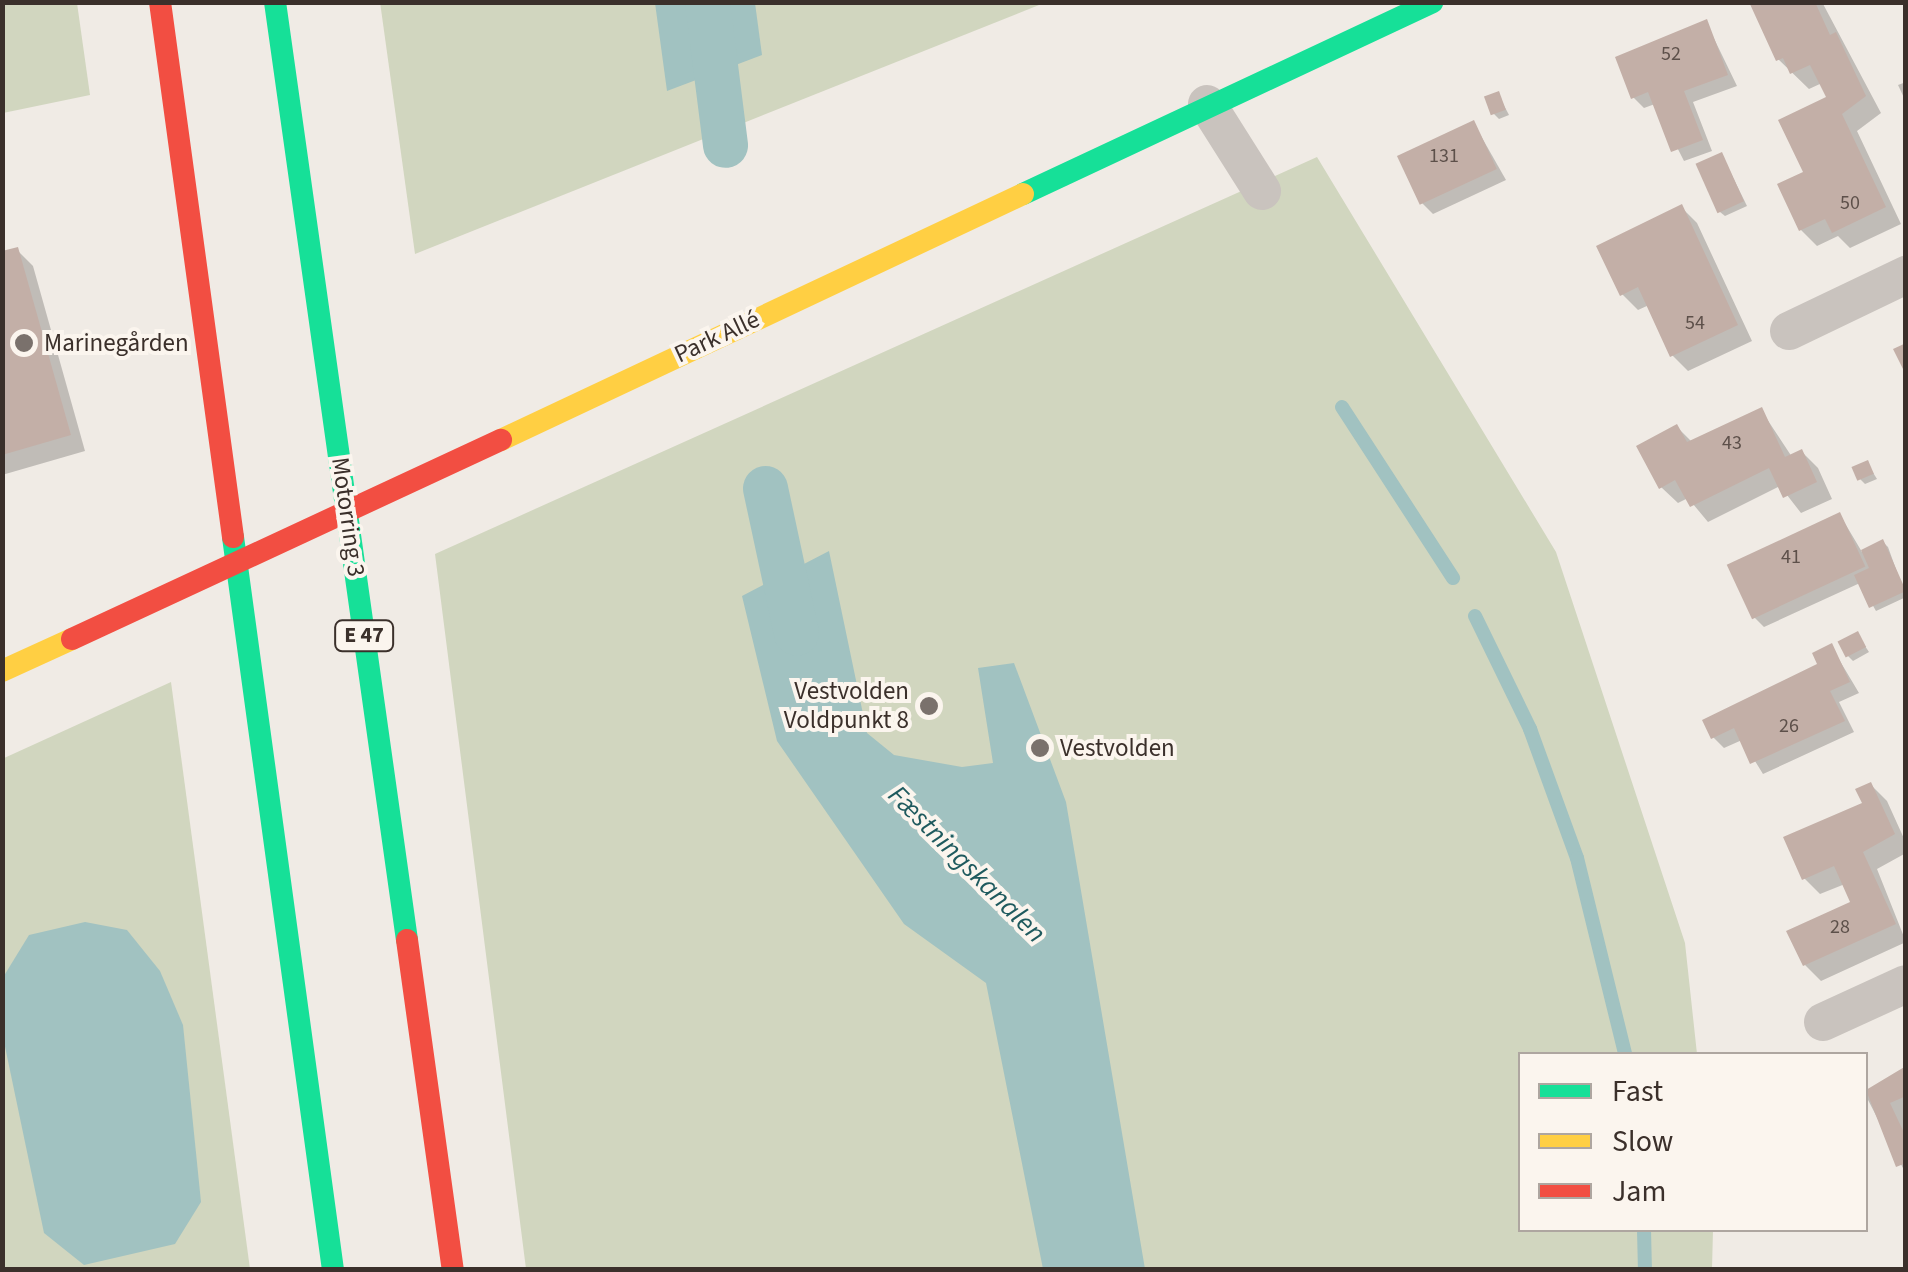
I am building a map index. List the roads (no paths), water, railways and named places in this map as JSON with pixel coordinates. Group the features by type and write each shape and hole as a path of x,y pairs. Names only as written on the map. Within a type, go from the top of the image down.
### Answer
{"main road":[{"path":"160,2 333,1270"},
{"name":"Motorring 3","path":"275,2 453,1270"},
{"name":"Park Allé","path":"2,671 501,440 1206,104 1432,2"}],"street":[{"path":"1206,104 1262,192"},
{"path":"1789,331 1906,274"},
{"path":"1823,1022 1906,984"}],"water":[{"path":"655,3 755,3 762,55 667,91"},
{"path":"829,551 867,733 894,755 962,767 993,763 978,668 1014,663 1066,802 1145,1269 1043,1269 986,983 904,924 777,741 742,596"},
{"path":"85,922 127,930 160,971 183,1025 201,1202 175,1244 84,1265 44,1233 3,1037 2,979 29,935"}],"waterway":[{"name":"Fæstningskanalen","path":"707,2 725,145"},
{"path":"1342,407 1453,578"},
{"name":"Fæstningskanalen","path":"765,488 796,633"},
{"path":"1475,616 1530,729 1577,858 1625,1052"},
{"path":"1644,1232 1645,1270"}],"place":[{"name":"Marinegården","path":"24,343"},
{"name":"Vestvolden Voldpunkt 8","path":"929,706"},
{"name":"Vestvolden","path":"1040,748"}]}
